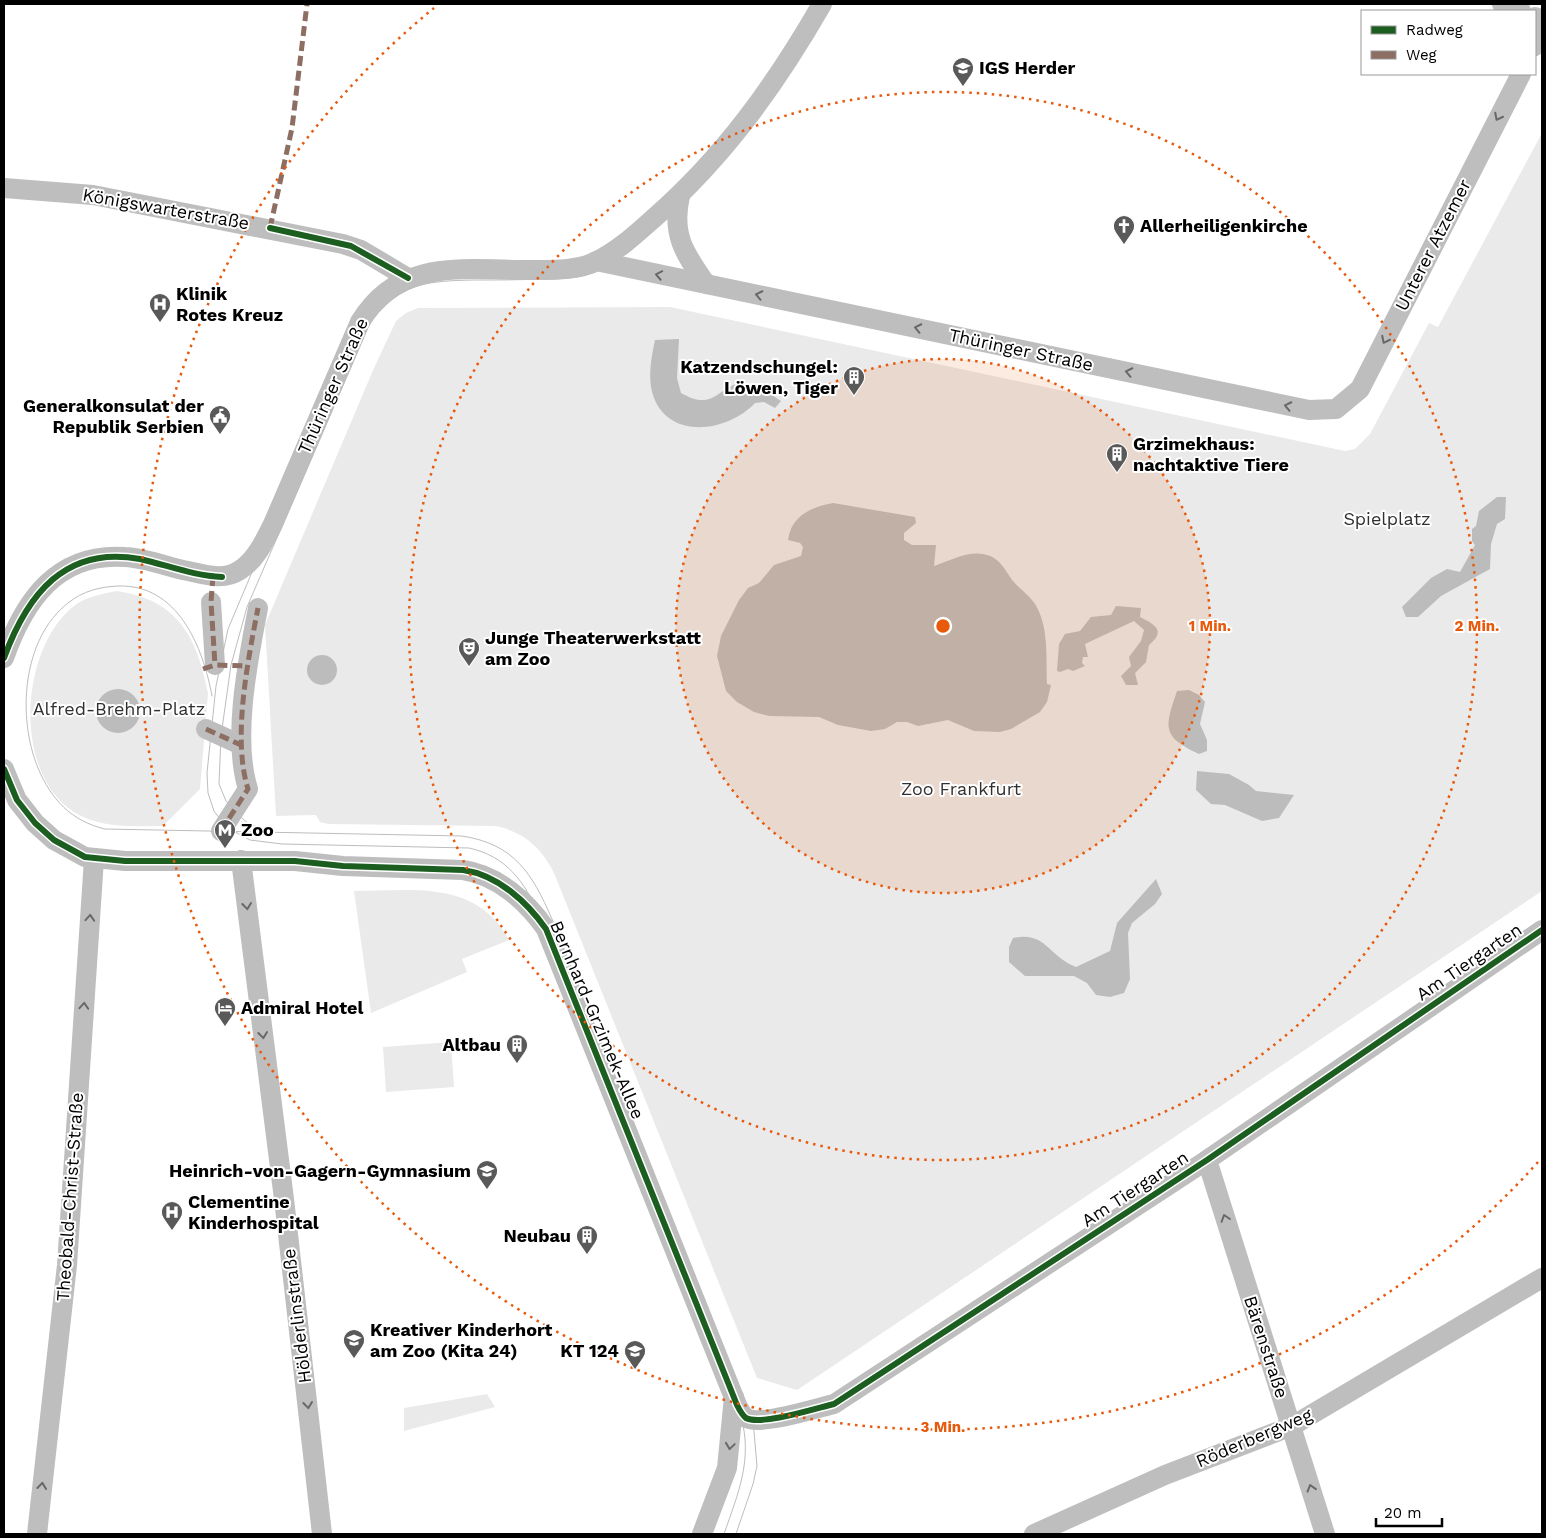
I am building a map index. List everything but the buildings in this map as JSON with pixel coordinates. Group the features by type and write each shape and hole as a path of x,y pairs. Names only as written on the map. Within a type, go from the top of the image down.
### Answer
{"street":[{"path":"596,261 633,237 680,196 744,124 779,75 822,4"},
{"path":"1502,4 1518,10"},
{"path":"1536,44 1542,31"},
{"name":"Unterer Atzemer","path":"1336,409 1360,388 1519,75"},
{"name":"Königswarterstraße","path":"4,188 93,194 343,244 361,250 408,278"},
{"path":"680,196 676,218 679,238 689,259 706,284"},
{"name":"Thüringer Straße","path":"4,658 14,630 31,601 58,574 78,564 101,558 126,557 203,575 222,577 241,570 260,549 273,524 360,322 379,297 408,278 427,272 563,270 596,261 1309,410 1336,409"},
{"path":"211,602 209,667 247,666"},
{"path":"221,831 248,789 242,770 242,745 247,666 258,608"},
{"path":"206,729 242,745"},
{"path":"4,769 17,800 47,835 69,850 94,859 147,862 242,860"},
{"name":"Theobald-Christ-Straße","path":"37,1534 66,1265 94,859"},
{"name":"Bernhard-Grzimek-Allee","path":"242,860 470,871 490,878 517,896 535,913 546,930 734,1397"},
{"name":"Hölderlinstraße","path":"242,860 285,1208 322,1534"},
{"name":"Am Tiergarten","path":"734,1397 744,1416 753,1420 786,1416 834,1404 1207,1160 1542,930"},
{"name":"Bärenstraße","path":"1207,1160 1325,1534"},
{"name":"Röderbergweg","path":"1034,1534 1165,1475 1292,1426 1542,1278"},
{"path":"702,1534 726,1468 734,1397"}],"green space":[{"name":"Zoo Frankfurt","path":"1542,133 1542,891 797,1390 757,1378 554,873 544,856 531,842 515,832 496,826 328,824 320,822 316,815 276,816 265,625 374,368 396,321 406,313 418,308 670,307 1345,451 1355,449 1370,434 1429,323 1438,327"},
{"name":"Alfred-Brehm-Platz","path":"117,591 138,596 155,603 170,612 181,624 198,655 208,693 200,789 163,826 106,824 74,812 54,794 40,769 33,741 30,710 34,679 42,650 56,625 74,606 84,600"},
{"path":"420,890 461,898 479,907 495,920 509,940 462,959 467,972 371,1013 354,891"},
{"path":"451,1042 454,1087 386,1092 383,1047"},
{"path":"487,1394 495,1407 404,1431 404,1408"}],"shaded area":[{"path":"679,339 677,378 681,393 691,398 705,400 713,398 731,386 745,384 758,387 781,401 775,408 764,402 755,403 744,413 716,425 687,426 673,421 662,412 654,398 650,369 655,340"},
{"path":"1497,497 1506,497 1505,519 1497,524 1491,544 1490,569 1441,596 1418,617 1406,617 1402,607 1431,578 1447,569 1460,572 1475,545 1472,541 1472,529 1476,526 1479,511"},
{"path":"833,503 915,517 916,523 904,533 904,540 912,545 936,545 934,566 958,557 977,553 994,558 1001,564 1013,581 1035,604 1043,622 1046,642 1047,684 1051,685 1047,702 1040,712 1011,729 1000,732 974,731 948,720 918,726 907,722 897,722 885,729 871,731 838,725 819,717 769,716 754,712 737,702 726,691 717,656 721,636 739,600 748,588 759,583 774,565 801,556 803,547 800,543 788,540 793,525 798,519 810,510"},
{"path":"1116,606 1141,608 1140,617 1151,623 1158,632 1149,645 1146,662 1135,673 1138,685 1126,685 1121,676 1131,666 1129,657 1141,641 1144,630 1134,621 1085,644 1088,657 1083,657 1082,663 1085,666 1073,671 1068,669 1060,672 1057,671 1059,644 1065,634 1080,631 1091,617 1111,615"},
{"path":"322,655 328,656 336,664 336,676 328,684 322,685 316,684 308,676 307,670 308,664 316,656"},
{"path":"118,689 130,693 136,699 140,711 136,723 130,729 118,733 106,729 100,723 96,711 100,699 106,693"},
{"path":"1189,690 1199,695 1205,702 1200,724 1207,740 1207,751 1199,754 1178,742 1172,736 1169,729 1170,714 1177,691"},
{"path":"1197,771 1229,774 1256,791 1294,795 1279,818 1262,821 1225,805 1211,804 1196,790"},
{"path":"1156,879 1162,894 1155,904 1132,923 1128,933 1130,979 1124,993 1110,997 1096,995 1087,983 1074,976 1025,976 1009,962 1009,947 1013,938 1033,938 1040,941 1059,957 1076,967 1110,951 1117,923"}],"tram line":[{"path":"724,1534 739,1490 745,1462 744,1432 741,1417 539,915 520,881 513,872 494,857 469,848 282,844 250,840 226,827 214,811 208,793 207,773 216,686 228,629 355,328 370,305 378,296 398,281 422,272 436,270 561,268 593,260 624,241 689,179 733,129 776,71 817,4"},
{"path":"262,828 249,824 235,812 226,801 219,784 221,736 231,665 247,607 370,323 392,299 416,286 458,280 568,278 595,272 616,261 668,213 735,139 794,61 828,4"},
{"path":"212,696 208,677 194,639 172,607 157,595 139,588 118,586 98,589 85,593 68,603 53,618 41,637 33,658 28,680 27,726 31,748 43,779 56,799 72,814 105,829 462,836 495,846 519,863 537,888 552,919 753,1420 757,1466 736,1534"}],"marked path":[{"path":"270,228 292,128 307,4"},
{"path":"213,576 211,602 215,665"},
{"path":"221,831 248,789 243,769 241,723 246,675 258,608"},
{"path":"203,669 215,665 247,666"},
{"path":"206,729 241,745"}],"cycle path":[{"path":"270,228 351,246 408,278"},
{"path":"4,658 13,635 37,595 52,580 70,568 90,560 114,557 140,559 191,572 222,577"},
{"path":"4,769 17,800 35,823 54,840 85,857 125,861 295,861 343,866 463,870 488,878 511,891 530,909 546,929 737,1405 746,1418 753,1420 776,1418 834,1404 1207,1160 1542,930"}],"place":[{"name":"IGS Herder","path":"963,87"},
{"name":"Allerheiligenkirche","path":"1124,245"},
{"name":"Klinik Rotes Kreuz","path":"160,323"},
{"name":"Katzendschungel: Löwen, Tiger","path":"854,396"},
{"name":"Generalkonsulat der Republik Serbien","path":"220,435"},
{"name":"Grzimekhaus: nachtaktive Tiere","path":"1117,473"},
{"name":"Junge Theaterwerkstatt am Zoo","path":"469,667"},
{"name":"Zoo","path":"225,849"},
{"name":"Admiral Hotel","path":"225,1027"},
{"name":"Altbau","path":"517,1064"},
{"name":"Heinrich-von-Gagern-Gymnasium","path":"487,1190"},
{"name":"Clementine Kinderhospital","path":"172,1231"},
{"name":"Neubau","path":"587,1255"},
{"name":"Kreativer Kinderhort am Zoo (Kita 24)","path":"354,1359"},
{"name":"KT 124","path":"635,1370"}],"park label":[{"name":"Spielplatz","path":"1387,519"}]}
